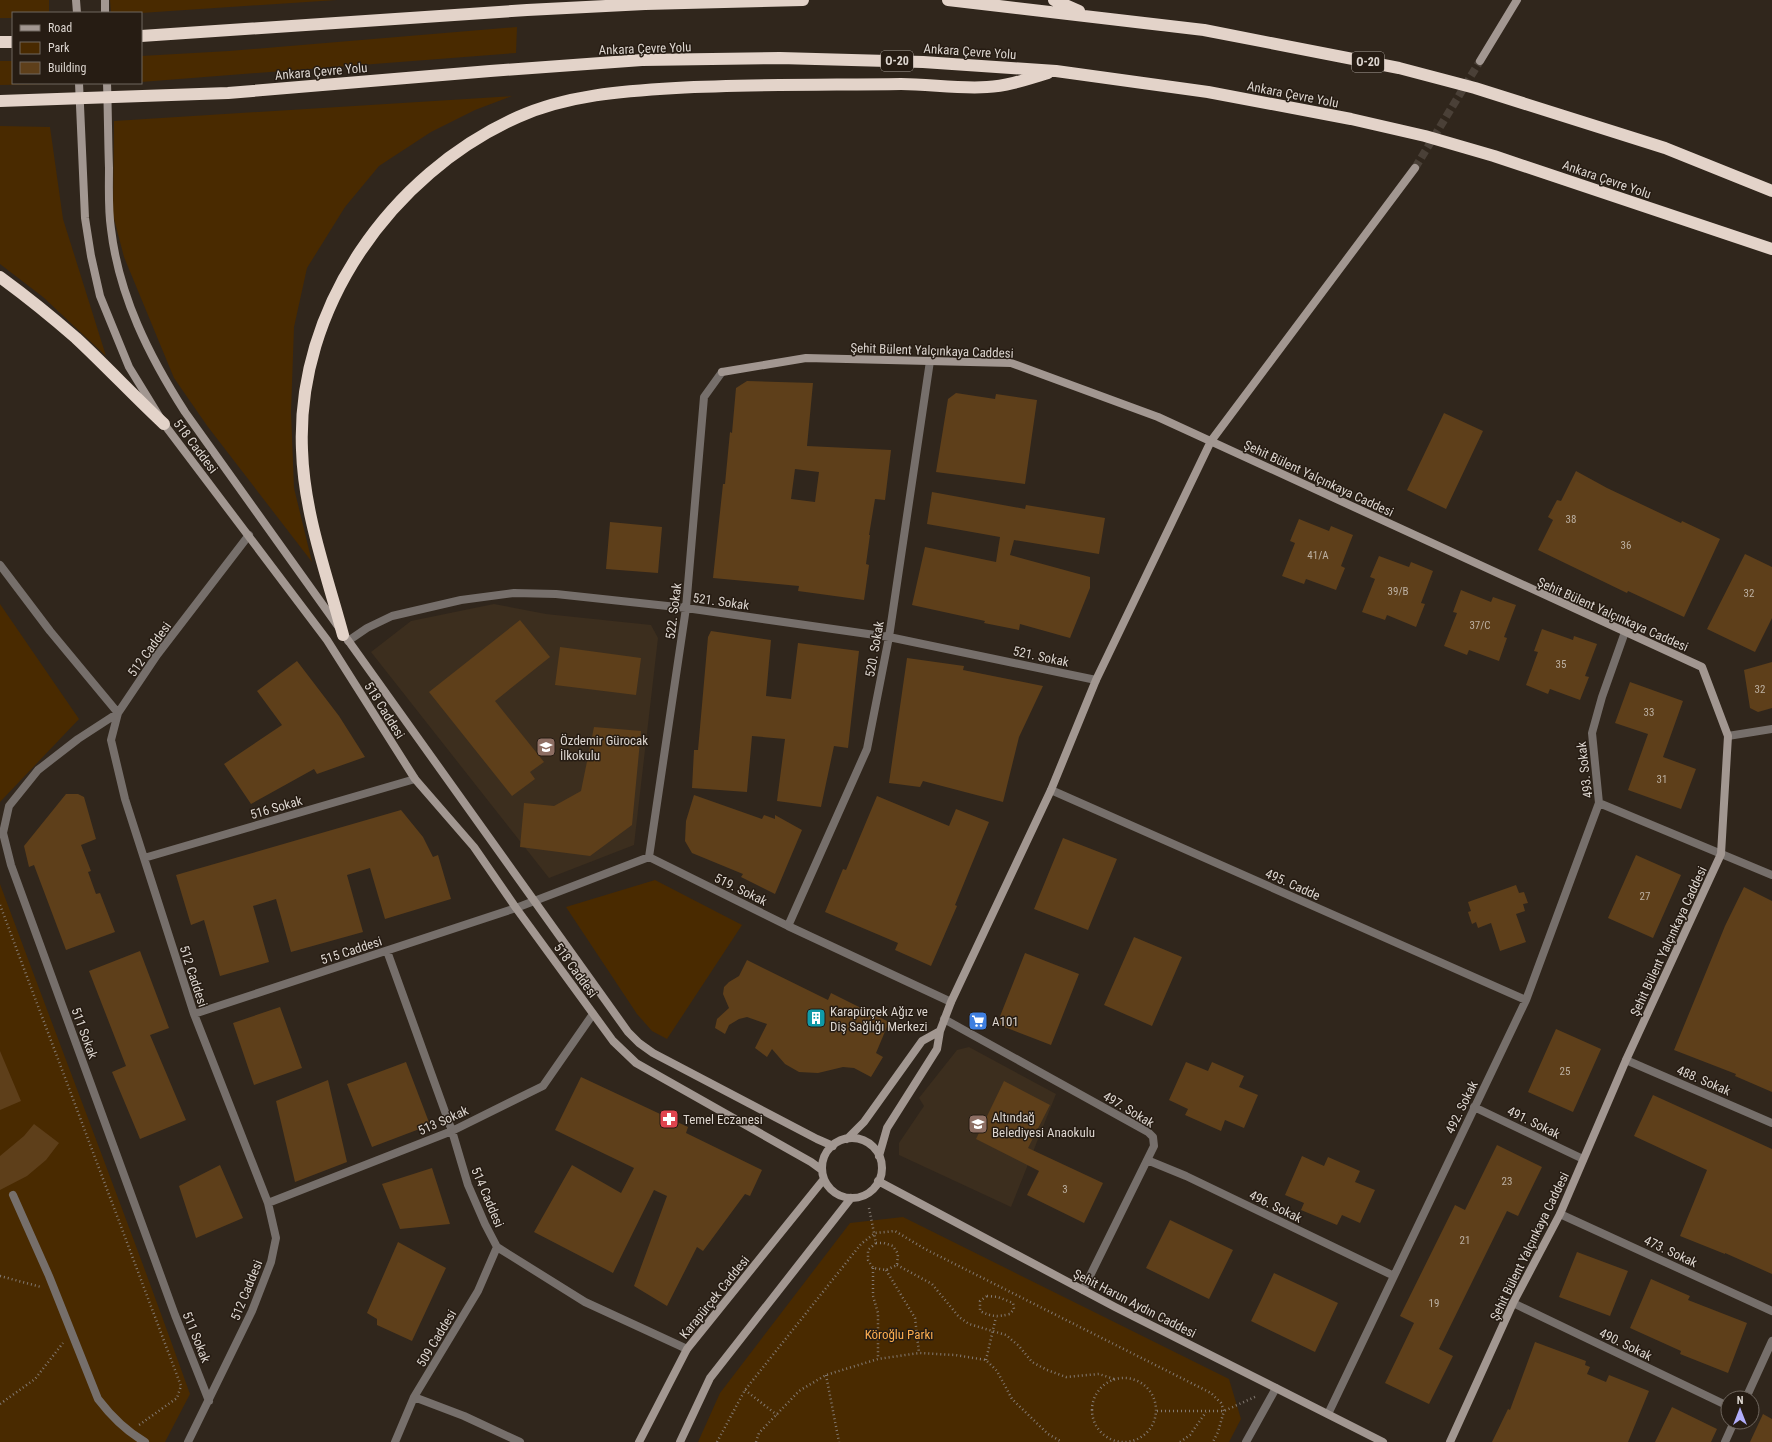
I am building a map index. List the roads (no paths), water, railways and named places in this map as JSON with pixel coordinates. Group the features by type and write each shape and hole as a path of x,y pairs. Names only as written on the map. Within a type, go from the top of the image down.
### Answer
{"highway":[{"path":"142,36 527,10 645,4 803,0"},
{"name":"O-20","path":"948,0 1204,30 1399,68 1475,88 1665,148 1772,191"},
{"path":"1054,0 1092,16"},
{"path":"0,42 12,42"},
{"name":"Ankara Çevre Yolu","path":"0,101 228,93 642,60 788,58 923,62 1056,71 1208,92 1351,119 1425,136 1494,156 1772,249"},
{"path":"346,638 321,557 309,509 302,449 304,405 315,345 328,312 350,266 366,242 391,209 457,151 520,116 559,102 611,94 675,88 785,85 914,84 984,88 1009,85 1056,71"},
{"path":"0,276 77,339 132,395 164,424"}],"street":[{"path":"76,0 77,12"},
{"path":"105,0 105,12"},
{"path":"1480,61 1517,0"},
{"name":"518 Caddesi","path":"79,84 85,218 91,256 100,296 129,367 164,424 327,640 415,779 474,847 516,908 613,1041 636,1063 797,1154 822,1170"},
{"name":"518 Caddesi","path":"107,84 111,229 116,256 136,323 150,353 185,412 628,1032 639,1043 653,1053 833,1146"},
{"path":"879,1156 887,1128 937,1049 944,1019 1051,790 1096,680 1211,442 1415,168"},
{"name":"Şehit Bülent Yalçınkaya Caddesi","path":"722,372 806,358 1011,362 1158,417 1702,667 1728,736 1721,854 1626,1060 1560,1214 1513,1303 1450,1442"},
{"name":"520. Sokak","path":"788,926 867,749 889,637 930,361"},
{"name":"522. Sokak","path":"649,857 686,608 704,397 722,372"},
{"name":"512 Caddesi","path":"188,1442 252,1311 271,1262 276,1238 268,1203 194,1014 125,799 111,740 118,713 157,655 248,535"},
{"path":"0,565 50,631 118,713"},
{"name":"521. Sokak","path":"346,638 392,616 461,600 514,593 556,594 686,608 889,637 1096,680"},
{"name":"493. Sokak","path":"1625,632 1602,697 1592,733 1599,802 1772,875"},
{"name":"511 Sokak","path":"118,713 78,739 38,770 9,806 3,833 11,865 175,1315 209,1401"},
{"path":"1728,736 1772,729"},
{"name":"516 Sokak","path":"144,858 415,779"},
{"name":"495. Cadde","path":"1051,790 1526,1000"},
{"name":"492. Sokak","path":"1328,1414 1526,1000 1599,802"},
{"path":"516,908 649,857"},
{"name":"519. Sokak","path":"649,857 788,926 952,1002"},
{"name":"515 Caddesi","path":"194,1014 516,908"},
{"name":"514 Caddesi","path":"387,951 452,1131 468,1185 497,1247 585,1302 687,1349"},
{"name":"513 Sokak","path":"268,1203 452,1131 543,1086 593,1014"},
{"name":"497. Sokak","path":"944,1019 1148,1132 1153,1137 1154,1146 1083,1290"},
{"path":"847,1139 864,1122 922,1041 940,1031"},
{"name":"488. Sokak","path":"1626,1060 1772,1123"},
{"name":"491. Sokak","path":"1474,1107 1583,1159"},
{"path":"847,1139 856,1139 866,1142 874,1148 879,1156 881,1166 878,1181 869,1192 861,1196 851,1198 841,1196 833,1191 824,1179 822,1170 824,1156 838,1142 847,1139"},
{"name":"496. Sokak","path":"1147,1160 1186,1176 1394,1276"},
{"name":"Karapürçek Caddesi","path":"639,1442 687,1349 824,1179"},
{"name":"Şehit Harun Aydın Caddesi","path":"878,1181 1083,1290 1383,1442"},
{"path":"13,1195 55,1290 98,1399 110,1414 128,1431 145,1442"},
{"path":"680,1442 710,1378 851,1198"},
{"name":"473. Sokak","path":"1560,1214 1772,1311"},
{"name":"509 Caddesi","path":"395,1442 414,1397 478,1291 497,1247"},
{"name":"490. Sokak","path":"1513,1303 1720,1402"},
{"path":"1750,1390 1772,1341"},
{"path":"1246,1442 1276,1388"},
{"path":"414,1397 464,1416 520,1442"},
{"path":"1725,1442 1730,1430"},
{"path":"128,1431 129,1442"}],"tunnel":[{"path":"1415,168 1480,61"}],"place":[{"name":"Özdemir Gürocak İlkokulu","path":"546,747"},
{"name":"Karapürçek Ağız ve Diş Sağlığı Merkezi","path":"816,1018"},
{"name":"A101","path":"978,1021"},
{"name":"Temel Eczanesi","path":"669,1119"},
{"name":"Altındağ Belediyesi Anaokulu","path":"978,1124"}],"park label":[{"name":"Köroğlu Parkı","path":"899,1334"}]}
